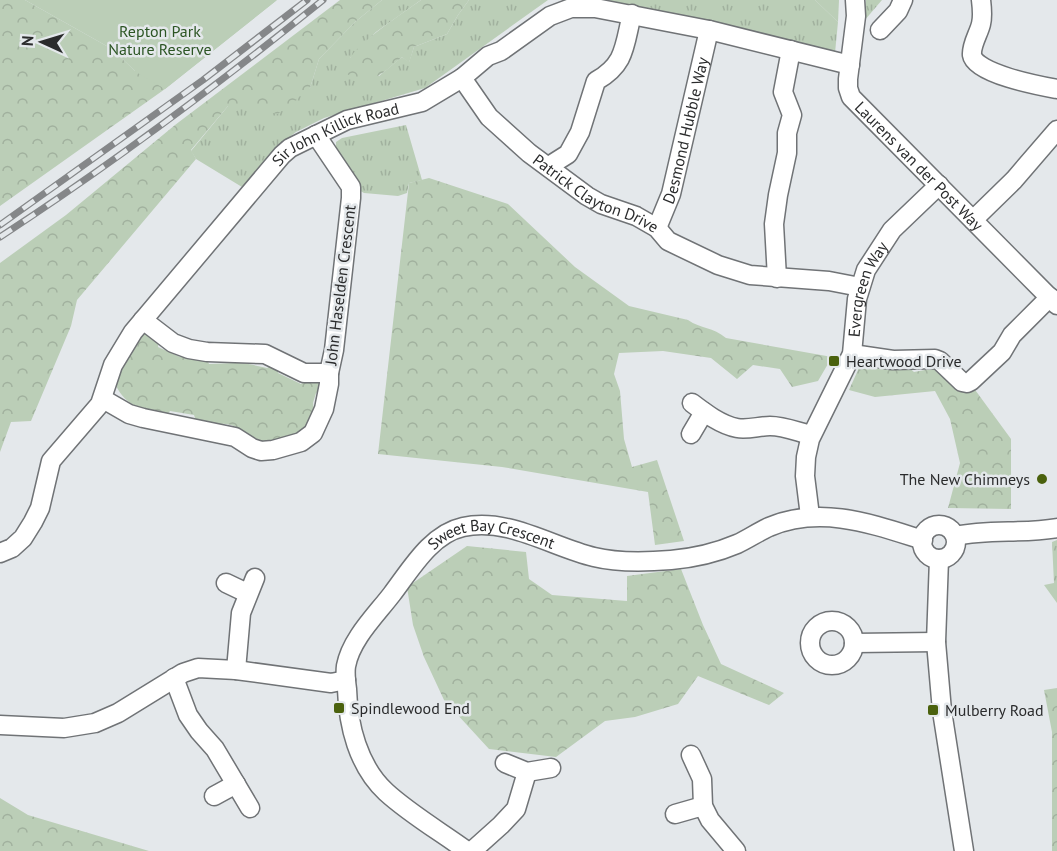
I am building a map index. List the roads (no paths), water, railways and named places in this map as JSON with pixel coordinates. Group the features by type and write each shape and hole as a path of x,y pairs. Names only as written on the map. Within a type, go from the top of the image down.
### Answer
{"street":[{"name":"Laurens van der Post Way","path":"855,0 856,16 848,88 851,97 1053,301"},
{"path":"880,30 898,11 903,0"},
{"path":"981,0 981,24 972,53 974,59 991,70 1018,82 1057,89"},
{"name":"Sir John Killick Road","path":"0,553 12,548 23,538 40,508 51,461 103,399 113,365 133,332 290,148 347,120 422,102 462,78 488,56 501,51 550,16 561,11 586,7 709,30 849,65"},
{"path":"549,166 568,154 580,132 596,81 609,74 618,64 632,14"},
{"name":"Desmond Hubble Way","path":"657,228 671,194 709,30"},
{"path":"777,278 774,224 787,153 787,133 792,114 783,92 791,50"},
{"name":"Patrick Clayton Drive","path":"462,78 489,117 524,148 601,204 636,216 657,228 668,241 718,265 750,276 829,281 860,287"},
{"path":"973,220 1014,180 1057,130"},
{"name":"John Haselden Crescent","path":"103,399 129,414 235,437 261,451 291,446 302,442 313,433 325,402 334,350 351,198 351,186 316,135"},
{"name":"Evergreen Way","path":"810,516 806,467 811,435 852,354 855,313 860,287 869,264 892,230 939,184"},
{"path":"852,354 893,360 935,359 962,382 967,383 1002,352 1012,335 1053,301"},
{"name":"John Haselden Crescent","path":"143,320 173,343 189,349 207,352 265,354 304,373 329,373"},
{"path":"691,434 698,407 725,424 738,428 751,429 769,426 811,435"},
{"name":"Sweet Bay Crescent","path":"466,851 386,792 365,763 354,738 348,715 346,666 355,645 435,541 450,531 473,526 489,526 514,530 595,557 655,561 684,559 713,553 738,544 769,527 810,516 853,519 923,540"},
{"path":"937,526 948,528 955,536 956,547 950,556 939,559 925,551 923,540 928,530 937,526"},
{"path":"955,536 974,532 1034,532 1057,528"},
{"path":"939,559 936,642 942,711 964,851"},
{"path":"226,583 251,586 241,613 236,670"},
{"path":"854,643 936,642"},
{"path":"0,725 64,728 94,723 118,713 183,673 198,668 236,670 331,683 346,680"},
{"path":"174,678 188,715 215,749 250,808"},
{"path":"691,755 702,779 703,806 710,820 736,851"},
{"path":"505,763 527,772 551,768"},
{"path":"472,851 516,809 527,772"},
{"path":"214,796 236,784"},
{"path":"675,814 703,806"}],"railway":[{"path":"0,225 203,80 307,0"},
{"path":"0,237 164,123 323,0"}],"place":[{"name":"Heartwood Drive","path":"834,361"},
{"name":"The New Chimneys","path":"1042,479"},
{"name":"Spindlewood End","path":"339,708"},
{"name":"Mulberry Road","path":"933,710"}],"park label":[{"name":"Repton Park Nature Reserve","path":"160,40"}]}
